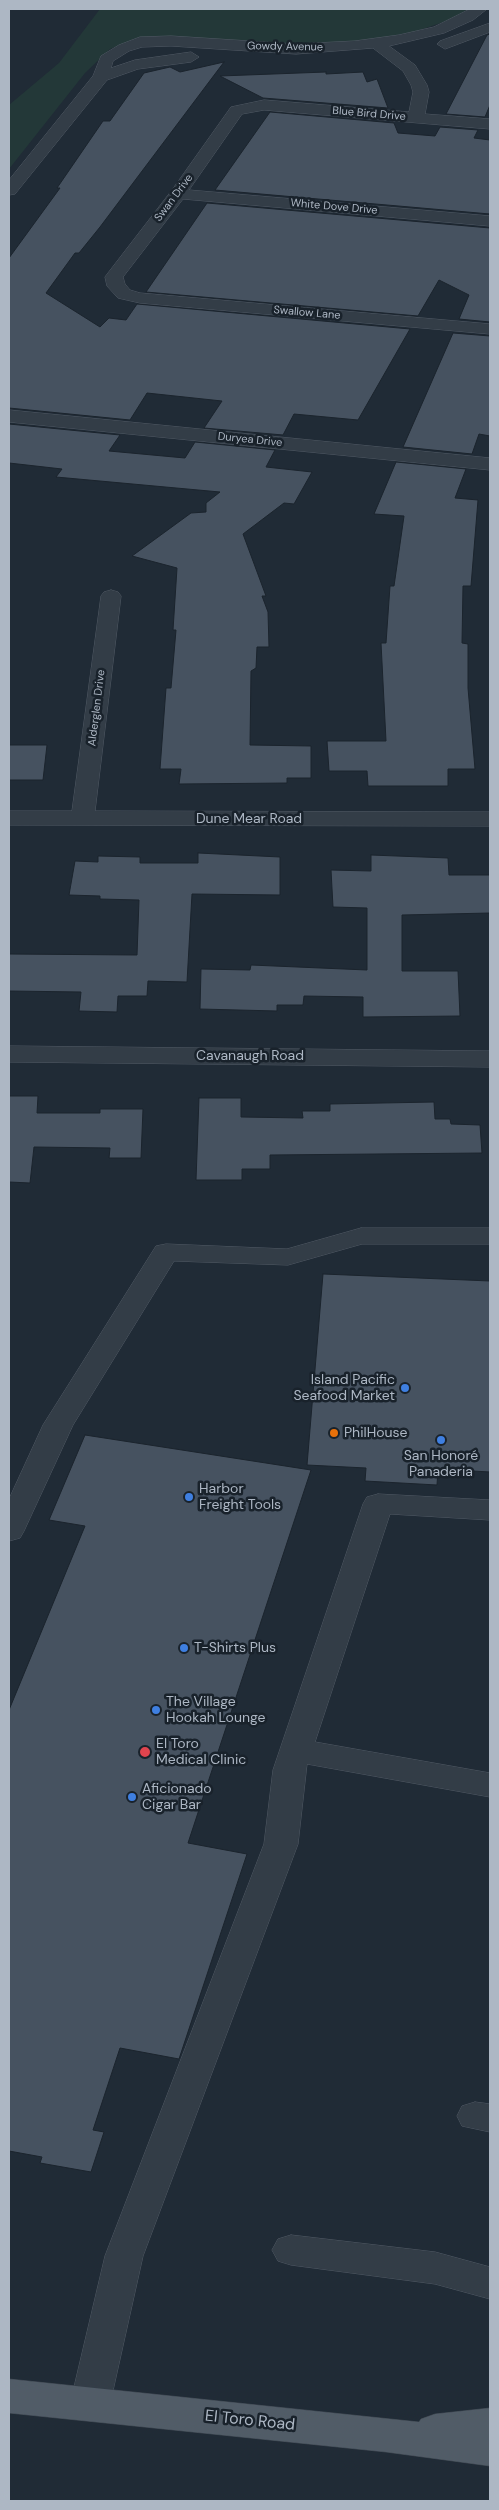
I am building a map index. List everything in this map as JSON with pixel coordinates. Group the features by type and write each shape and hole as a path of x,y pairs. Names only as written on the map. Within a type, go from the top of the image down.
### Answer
{"main road":[{"name":"El Toro Road","path":"9,2396 386,2435 490,2449"},
{"path":"386,2435 490,2425"}],"street":[{"name":"Gowdy Avenue","path":"9,190 101,77 106,59 124,48 140,42 171,41 296,49 377,44 439,30 468,17 480,9"},
{"name":"Gowdy Avenue","path":"101,77 135,65 175,58 200,57 287,62 332,61 390,54 455,41 490,27"},
{"path":"377,44 408,68 419,85 421,92 416,118"},
{"name":"Blue Bird Drive","path":"248,106 264,105 490,124"},
{"name":"Swan Drive","path":"124,294 116,286 114,277 178,194 232,116 237,110 248,106"},
{"name":"White Dove Drive","path":"178,194 490,221"},
{"name":"Swallow Lane","path":"124,294 158,300 490,329"},
{"name":"Duryea Drive","path":"9,416 490,464"},
{"name":"Alderglen Drive","path":"83,819 111,596"},
{"name":"Dune Mear Road","path":"9,818 490,819"},
{"name":"Cavanaugh Road","path":"9,1054 490,1059"},
{"path":"9,1531 58,1425 166,1252 288,1257 361,1236 490,1236"},
{"path":"90,2404 124,2256 281,1844 289,1770 378,1504 490,1510"},
{"path":"296,1750 490,1785"},
{"path":"290,2250 436,2268 490,2283"}],"green space":[{"path":"100,9 468,9 452,19 417,31 377,39 330,44 281,45 136,39 110,49 85,73 9,169 9,105 59,63"}],"building":[{"path":"490,34 490,105 485,117 446,114 487,35"},
{"path":"224,62 100,227 79,253 75,253 46,293 100,327 109,318 126,320 137,304 410,329 358,420 294,414 283,435 204,428 222,401 147,393 130,420 9,408 9,258 60,188 57,188 103,121 110,121 144,73 170,67 180,72"},
{"path":"326,72 326,74 363,72 367,82 377,79 388,108 263,98 220,76"},
{"path":"270,112 394,123 398,133 435,136 440,127 478,130 474,138 490,140 490,214 215,190"},
{"path":"207,203 490,228 490,322 459,319 469,295 439,280 418,316 146,292"},
{"path":"453,333 490,336 490,436 479,434 472,454 403,447"},
{"path":"9,424 120,435 109,451 185,458 195,442 275,450 266,467 312,472 294,504 284,503 243,534 266,596 262,596 268,612 269,647 257,647 256,668 251,671 250,745 311,746 311,778 287,778 287,783 179,784 181,769 160,769 166,688 171,688 176,630 173,630 177,568 132,556 191,513 206,512 206,503 220,492 56,477 62,469 9,463"},
{"path":"396,462 466,469 455,498 478,500 471,586 463,586 462,643 468,644 468,688 475,769 448,769 448,786 368,786 367,771 329,771 327,741 386,741 381,643 386,643 390,586 394,586 404,516 374,514"},
{"path":"9,745 47,745 43,780 9,780"},
{"path":"198,853 280,857 280,895 192,894 187,982 148,981 147,996 118,996 117,1012 79,1011 81,992 9,991 9,954 137,955 139,900 100,899 100,896 69,895 75,861 98,862 98,856 140,857 140,863 198,863"},
{"path":"371,855 448,858 449,875 490,875 490,913 402,915 402,971 458,971 460,1016 363,1017 363,997 304,996 303,1005 277,1005 277,1011 200,1009 201,969 250,970 251,965 367,970 367,908 333,907 331,870 371,871"},
{"path":"9,1096 38,1096 37,1113 100,1113 100,1109 143,1109 141,1158 109,1158 110,1148 34,1147 30,1183 9,1182"},
{"path":"199,1098 241,1098 241,1117 303,1118 302,1111 330,1111 330,1104 434,1102 435,1119 450,1119 451,1124 480,1125 482,1153 270,1155 270,1169 242,1169 242,1180 196,1180"},
{"path":"323,1274 490,1281 490,1472 438,1469 437,1485 365,1481 366,1468 307,1465"},
{"path":"85,1435 311,1470 188,1843 247,1854 179,2059 120,2048 93,2130 104,2132 91,2172 40,2163 42,2157 9,2151 9,1710 85,1526 49,1520"}],"place":[{"name":"Island Pacific Seafood Market","path":"405,1388"},
{"name":"PhilHouse","path":"334,1433"},
{"name":"San Honoré Panaderia","path":"441,1440"},
{"name":"Harbor Freight Tools","path":"189,1497"},
{"name":"T-Shirts Plus","path":"184,1648"},
{"name":"The Village Hookah Lounge","path":"156,1710"},
{"name":"El Toro Medical Clinic","path":"145,1752"},
{"name":"Aficionado Cigar Bar","path":"132,1797"}]}
